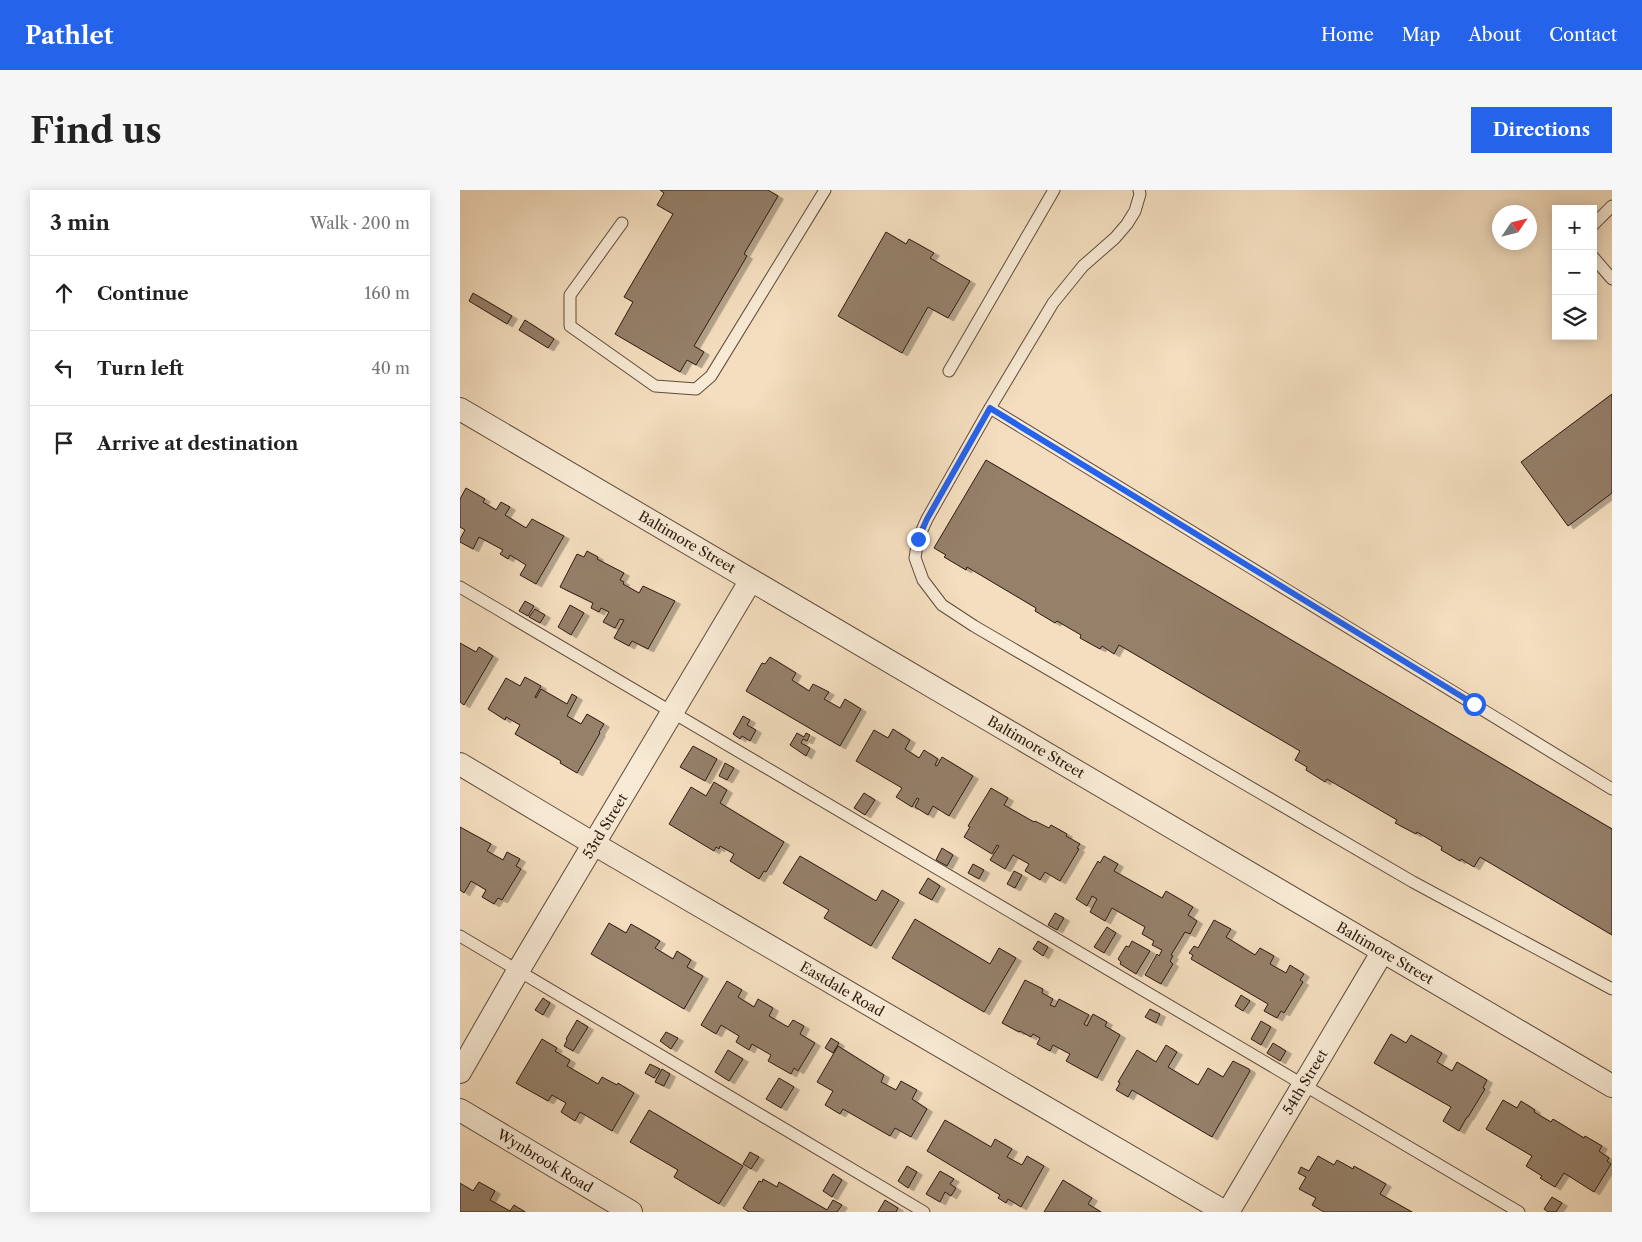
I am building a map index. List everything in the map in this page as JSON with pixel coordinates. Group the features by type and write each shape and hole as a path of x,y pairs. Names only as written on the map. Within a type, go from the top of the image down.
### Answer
{"street":[{"name":"Baltimore Street","path":"460,409 1612,1086"},
{"name":"53rd Street","path":"460,1072 751,580"},
{"name":"Eastdale Road","path":"460,764 1226,1212"},
{"name":"54th Street","path":"1226,1212 1383,951"},
{"name":"Wynbrook Road","path":"460,1110 631,1212"}],"lane":[{"path":"622,223 570,295 570,326 655,386 696,389 711,376 825,190"},
{"path":"949,371 1054,190"},
{"path":"1139,190 1140,194 1135,211 1127,224 1084,266 1053,303 990,408 927,519 918,539 915,558 923,580 942,605 974,626 1413,882 1612,989"},
{"path":"1597,221 1612,206"},
{"path":"1597,262 1612,279"},
{"path":"990,408 1612,788"},
{"path":"460,588 1519,1212"},
{"path":"460,936 924,1212"}],"building":[{"path":"660,190 768,190 778,196 744,254 747,256 694,346 704,352 696,365 687,360 680,372 615,334 633,302 624,297 673,214 657,205 664,193"},
{"path":"886,232 906,244 909,239 934,253 930,258 970,281 948,318 928,307 902,353 838,316"},
{"path":"473,293 512,316 507,324 469,301"},
{"path":"525,320 554,339 548,348 519,330"},
{"path":"1612,394 1612,493 1568,526 1521,462"},
{"path":"986,460 1612,829 1612,935 1480,857 1474,867 1461,859 1460,861 1441,850 1442,847 1417,832 1416,834 1395,823 1397,820 1327,779 1325,782 1306,770 1307,767 1295,760 1300,751 1119,645 1114,654 1102,646 1100,649 1080,638 1081,635 1057,621 1055,623 1035,611 1036,608 967,567 966,570 944,557 946,555 934,548"},
{"path":"466,488 485,499 483,502 496,510 501,502 510,507 505,515 526,528 532,519 564,536 536,584 520,575 526,565 510,555 508,559 500,554 503,550 479,537 473,549 460,542 465,530 460,527 460,499"},
{"path":"587,551 598,557 597,559 624,573 620,580 624,582 623,584 639,593 643,586 675,601 648,649 632,641 629,646 614,638 624,620 620,619 615,628 603,622 609,612 601,608 599,612 591,608 593,603 560,587 577,554 584,557"},
{"path":"525,601 534,606 528,616 519,611"},
{"path":"570,605 584,613 571,635 558,627"},
{"path":"535,609 545,615 540,623 529,617"},
{"path":"460,643 476,652 479,647 493,656 464,705 460,702"},
{"path":"770,657 796,673 792,680 809,691 813,684 829,692 824,699 840,708 845,699 861,709 840,746 746,691 762,663 765,664"},
{"path":"525,677 541,686 536,698 541,689 567,704 572,694 577,697 567,716 581,724 587,714 604,724 577,773 560,763 561,761 515,734 520,725 506,717 505,720 488,709 506,678 520,686"},
{"path":"743,716 750,720 747,725 756,730 750,741 742,736 740,739 733,734"},
{"path":"893,729 910,740 905,749 919,758 924,750 938,759 935,765 937,766 942,757 973,776 949,816 933,806 928,815 915,807 919,799 917,798 912,807 896,797 902,788 856,761 874,730 888,738"},
{"path":"797,733 804,737 806,733 810,735 807,741 803,739 801,743 810,748 806,756 790,745"},
{"path":"693,746 717,759 705,781 680,767"},
{"path":"725,763 734,768 727,780 719,776"},
{"path":"714,782 727,790 720,803 784,842 766,872 764,871 759,879 730,861 734,854 720,846 719,849 716,847 714,851 669,824 691,787 706,796"},
{"path":"991,788 1008,798 1004,805 1034,822 1049,828 1051,825 1080,844 1060,881 1045,872 1040,880 1025,871 1029,864 1013,855 1005,869 990,860 999,846 997,845 992,854 964,837 970,827 968,826"},
{"path":"864,793 875,800 865,815 854,808"},
{"path":"460,827 491,844 487,851 503,860 507,852 520,859 516,866 521,869 502,900 498,898 494,904 482,897 486,890 471,881 464,893 460,890"},
{"path":"942,848 953,855 947,866 936,860"},
{"path":"800,856 876,901 882,890 899,900 871,946 824,918 829,910 783,883"},
{"path":"1104,856 1118,864 1114,871 1162,898 1166,891 1193,907 1188,915 1197,921 1190,934 1185,932 1171,955 1173,956 1170,961 1173,964 1161,984 1145,975 1157,954 1159,956 1162,950 1152,945 1154,941 1142,934 1145,927 1112,908 1105,921 1090,912 1097,899 1092,896 1087,906 1076,899 1098,861 1100,863"},
{"path":"973,864 984,870 979,879 968,873"},
{"path":"1014,871 1022,875 1015,888 1007,884"},
{"path":"928,878 940,886 932,900 919,893"},
{"path":"1055,913 1064,918 1057,930 1048,925"},
{"path":"915,919 990,964 999,948 1016,958 984,1012 892,958"},
{"path":"1214,920 1231,929 1226,937 1255,955 1260,948 1274,956 1270,964 1286,973 1290,965 1304,974 1300,980 1303,982 1284,1013 1281,1011 1277,1018 1264,1011 1268,1004 1191,959 1193,955 1189,953 1194,946 1198,948"},
{"path":"609,923 626,933 631,924 660,941 655,948 673,959 677,951 691,960 687,967 703,976 684,1009 591,954"},
{"path":"1107,927 1116,933 1104,953 1094,947"},
{"path":"1038,941 1048,947 1043,956 1033,949"},
{"path":"1132,941 1150,951 1136,974 1120,964 1121,962 1118,959 1126,946 1129,947"},
{"path":"1025,980 1043,989 1042,993 1053,999 1050,1005 1055,1007 1059,999 1089,1015 1084,1024 1087,1026 1093,1014 1107,1022 1105,1026 1120,1035 1097,1078 1066,1061 1070,1054 1053,1045 1050,1051 1037,1044 1040,1038 1033,1034 1031,1037 1002,1023"},
{"path":"727,981 742,990 738,997 754,1007 758,999 773,1008 769,1016 788,1027 793,1020 804,1026 800,1034 815,1043 798,1071 794,1068 791,1074 768,1061 771,1055 752,1044 749,1050 736,1042 739,1036 721,1025 716,1034 701,1025"},
{"path":"1241,995 1250,1001 1243,1011 1235,1006"},
{"path":"543,998 550,1003 543,1015 535,1010"},
{"path":"1150,1009 1160,1014 1156,1023 1145,1017"},
{"path":"577,1020 588,1027 573,1051 564,1046"},
{"path":"1261,1021 1271,1027 1261,1045 1251,1039"},
{"path":"666,1032 678,1038 671,1049 660,1041"},
{"path":"1391,1034 1406,1043 1411,1035 1442,1053 1437,1062 1452,1071 1457,1062 1487,1080 1483,1088 1485,1089 1459,1131 1443,1121 1451,1107 1374,1063"},
{"path":"831,1038 839,1043 833,1053 825,1048"},
{"path":"542,1039 557,1048 555,1051 570,1060 567,1066 598,1084 602,1077 617,1085 618,1083 634,1093 612,1131 580,1112 575,1121 561,1112 566,1103 552,1095 548,1101 516,1083"},
{"path":"1273,1043 1286,1051 1280,1061 1267,1053"},
{"path":"1166,1045 1177,1052 1168,1067 1198,1085 1208,1068 1223,1077 1233,1061 1250,1071 1212,1137 1132,1090 1128,1097 1116,1090 1120,1083 1118,1082 1137,1050 1156,1062"},
{"path":"838,1046 884,1075 881,1082 896,1090 901,1081 917,1090 912,1099 927,1109 911,1137 895,1128 890,1136 843,1109 840,1114 825,1105 833,1091 817,1082"},
{"path":"728,1050 743,1059 729,1081 715,1072"},
{"path":"650,1064 660,1069 654,1078 645,1073"},
{"path":"662,1069 670,1074 664,1086 655,1082"},
{"path":"779,1078 794,1087 781,1108 766,1099"},
{"path":"1503,1100 1517,1108 1521,1101 1535,1110 1534,1112 1551,1122 1553,1119 1584,1138 1585,1136 1602,1146 1599,1151 1609,1158 1607,1161 1611,1164 1594,1192 1564,1173 1555,1187 1540,1178 1542,1176 1526,1166 1532,1156 1486,1129"},
{"path":"649,1110 743,1166 719,1204 674,1177 678,1170 630,1142"},
{"path":"945,1120 991,1147 995,1139 1012,1149 1007,1157 1022,1165 1027,1156 1044,1166 1021,1207 1008,1199 1006,1203 998,1198 1000,1195 927,1151"},
{"path":"750,1152 759,1157 751,1169 743,1164"},
{"path":"1318,1156 1334,1165 1337,1160 1353,1169 1354,1166 1386,1184 1380,1194 1412,1212 1324,1212 1312,1205 1316,1198 1299,1189 1306,1177 1298,1173 1301,1167 1309,1171"},
{"path":"907,1166 917,1172 908,1188 898,1181"},
{"path":"940,1171 954,1179 950,1184 956,1188 951,1196 945,1192 940,1202 926,1194"},
{"path":"833,1174 842,1180 832,1197 823,1191"},
{"path":"763,1179 777,1187 779,1182 827,1210 833,1200 842,1205 837,1212 749,1212 743,1208 759,1181 762,1182"},
{"path":"1063,1180 1092,1198 1088,1204 1101,1212 1044,1212"},
{"path":"479,1182 495,1191 490,1200 510,1211 514,1205 525,1212 460,1212 460,1183 473,1191"},
{"path":"1552,1197 1562,1203 1556,1212 1548,1212 1544,1209"},
{"path":"885,1200 898,1208 896,1212 878,1212"}],"route":[{"path":"918,539 927,519 990,408 1474,704"}]}
